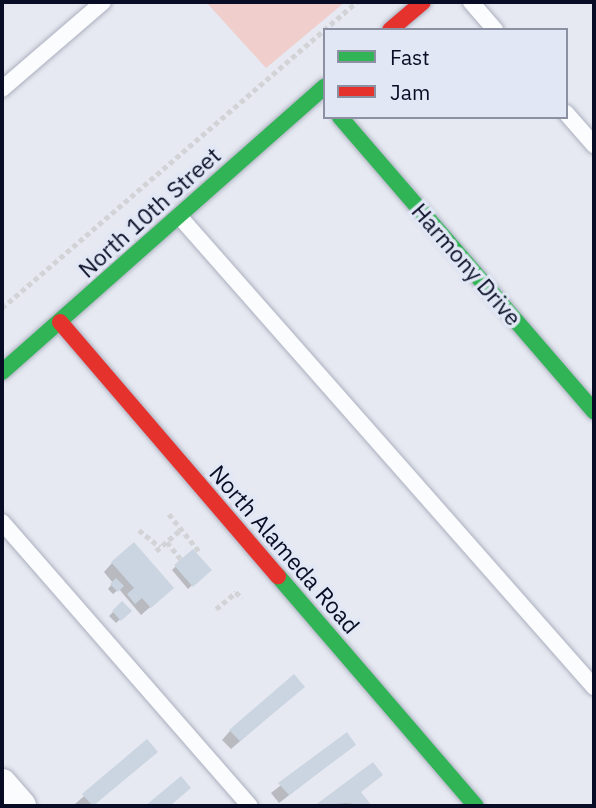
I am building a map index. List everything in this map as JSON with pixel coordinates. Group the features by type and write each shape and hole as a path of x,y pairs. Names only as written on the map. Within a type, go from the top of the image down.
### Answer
{"street":[{"path":"392,28 423,2"},
{"name":"North 10th Street","path":"2,372 323,92"},
{"name":"Harmony Drive","path":"342,119 594,411"},
{"name":"North Alameda Road","path":"60,322 476,806"},
{"path":"2,784 20,806"}],"lane":[{"path":"2,89 103,2"},
{"path":"471,2 493,28"},
{"path":"568,115 594,145"},
{"path":"179,216 594,687"},
{"path":"2,522 250,806"}],"path":[{"path":"327,28 357,2"},
{"path":"2,308 323,31"},
{"path":"169,514 200,551"},
{"path":"139,530 158,549 181,529"},
{"path":"167,542 181,559"},
{"path":"216,609 236,592 242,599"}],"shaded area":[{"path":"206,2 345,2 266,68"}],"building":[{"path":"134,542 174,588 151,608 142,598 135,604 127,594 134,588 111,562"},
{"path":"193,549 212,570 193,587 174,565"},
{"path":"116,578 124,586 118,592 110,584"},
{"path":"122,601 132,611 121,621 112,611"},
{"path":"294,674 305,687 240,741 229,730"},
{"path":"347,732 356,745 289,795 278,783"},
{"path":"147,739 158,752 93,806 82,794"},
{"path":"373,762 383,775 361,792 372,806 346,803 314,806"},
{"path":"181,776 191,788 170,806 145,806"}],"traffic: fast":[{"path":"2,372 323,88"},
{"path":"342,119 594,411"},
{"path":"278,576 476,806"}],"traffic: jam":[{"path":"392,28 423,2"},
{"path":"60,322 278,576"}]}
